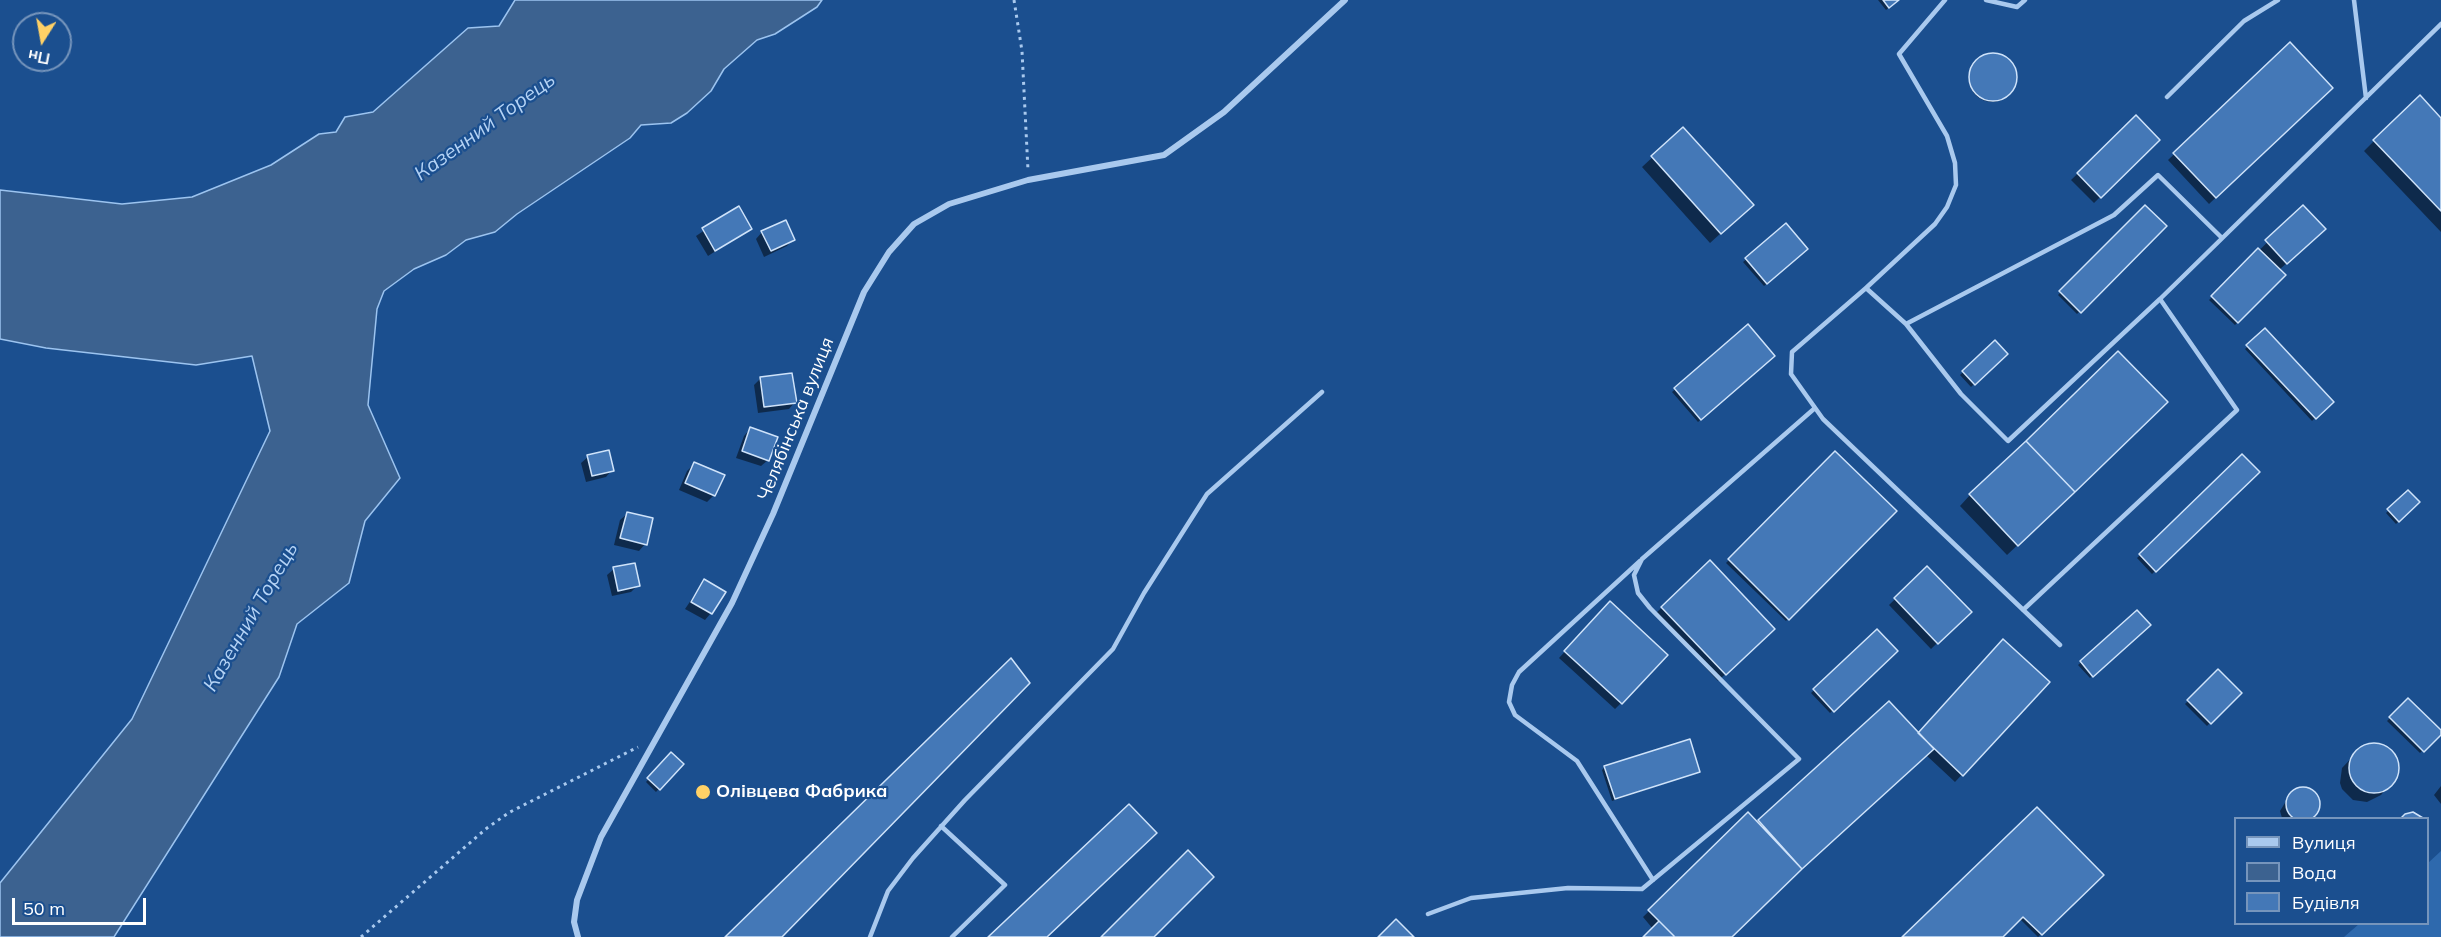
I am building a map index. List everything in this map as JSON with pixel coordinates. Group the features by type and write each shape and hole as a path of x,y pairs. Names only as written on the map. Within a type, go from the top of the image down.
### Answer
{"street":[{"name":"Челябінська вулиця","path":"578,937 574,922 583,881 601,837 732,603 791,471 864,292 889,252 914,224 950,204 1028,180 1082,172 1164,155 1224,112 1345,0"}],"lane":[{"path":"1945,0 1899,54 1947,136 1955,163 1956,185 1947,207 1935,224 1792,352 1791,374 1824,419 2060,645"},
{"path":"1986,0 2017,7 2025,0"},
{"path":"2167,97 2244,21 2278,0"},
{"path":"2354,0 2366,98"},
{"path":"1866,288 1906,324 1961,393 2008,441 2160,299 2441,24"},
{"path":"1906,324 2114,215 2158,175 2222,238"},
{"path":"2023,610 2237,410 2160,299"},
{"path":"870,937 888,891 941,826 1113,649 1144,593 1208,494 1322,392"},
{"path":"1653,880 1577,761 1515,715 1509,702 1512,685 1519,672 1642,559 1815,408"},
{"path":"1428,914 1471,898 1568,888 1642,889 1799,759 1650,608 1638,593 1634,575 1642,559"},
{"path":"941,826 1005,885 952,937"}],"path":[{"path":"1014,0 1022,51 1028,180"},
{"path":"361,937 487,828 510,812 655,738"}],"shaded area":[{"path":"2441,851 2441,937 2344,937 2358,925 2429,925 2429,862"}],"water":[{"name":"Казенний Торець","path":"515,0 822,0 817,7 775,34 757,40 724,69 711,91 687,113 671,123 641,125 630,138 517,214 495,232 466,240 446,255 414,269 384,291 377,309 368,405 400,478 365,521 349,583 297,624 279,677 114,937 0,937 0,883 132,719 270,431 252,356 196,365 46,348 0,339 0,190 122,204 192,197 271,165 319,134 336,132 345,117 373,112 468,28 499,26"}],"building":[{"path":"1883,0 1899,0 1889,8"},
{"path":"2290,42 2333,88 2216,198 2173,153"},
{"path":"1993,53 2010,60 2017,77 2010,94 1993,101 1976,94 1969,77 1976,60"},
{"path":"2420,95 2441,118 2441,211 2373,140"},
{"path":"2136,115 2160,140 2101,198 2077,173"},
{"path":"1683,127 1754,205 1721,234 1651,156"},
{"path":"2145,205 2167,226 2081,313 2059,291"},
{"path":"2303,205 2326,229 2287,264 2265,240"},
{"path":"739,206 752,229 715,251 702,228"},
{"path":"786,220 795,240 771,251 761,231"},
{"path":"1786,223 1808,249 1767,284 1745,258"},
{"path":"2258,248 2286,275 2238,323 2211,296"},
{"path":"1748,324 1775,356 1701,420 1674,388"},
{"path":"2265,328 2334,402 2316,419 2246,345"},
{"path":"1995,340 2008,354 1975,385 1962,371"},
{"path":"2118,351 2168,402 2075,492 2026,441"},
{"path":"792,373 797,403 764,407 760,377"},
{"path":"750,427 778,437 769,461 742,451"},
{"path":"2026,441 2075,492 2018,546 1969,494"},
{"path":"609,450 614,471 592,476 587,455"},
{"path":"1835,451 1897,511 1789,620 1728,559"},
{"path":"2242,454 2260,472 2156,572 2139,554"},
{"path":"694,462 725,475 715,496 685,483"},
{"path":"2408,490 2420,502 2399,522 2387,509"},
{"path":"627,512 653,518 647,545 620,538"},
{"path":"1710,560 1775,629 1726,675 1661,607"},
{"path":"635,563 640,586 618,591 613,567"},
{"path":"1927,566 1972,612 1938,644 1894,598"},
{"path":"704,579 726,592 712,614 691,602"},
{"path":"1610,601 1668,655 1622,704 1564,651"},
{"path":"2137,610 2151,625 2093,677 2080,661"},
{"path":"1877,629 1898,651 1834,712 1813,689"},
{"path":"2003,639 2050,682 1963,776 1918,733"},
{"path":"1011,658 1030,683 782,937 725,937"},
{"path":"2218,669 2242,693 2211,724 2187,700"},
{"path":"2408,698 2441,730 2441,735 2424,752 2389,717"},
{"path":"1889,701 1934,749 1802,869 1758,820"},
{"path":"1690,739 1700,772 1615,799 1604,766"},
{"path":"2374,743 2388,747 2395,754 2399,768 2395,782 2388,789 2374,793 2360,789 2353,782 2349,768 2353,754 2360,747"},
{"path":"671,752 684,764 660,790 647,778"},
{"path":"2297,788 2309,788 2319,798 2319,810 2314,817 2292,817 2287,810 2287,798"},
{"path":"1129,804 1157,833 1047,937 988,937"},
{"path":"2037,807 2104,875 2042,935 2023,917 2003,937 1902,937"},
{"path":"1748,812 1802,869 1732,937 1675,937 1648,910"},
{"path":"2413,812 2421,817 2402,817"},
{"path":"1188,850 1214,877 1154,937 1101,937"},
{"path":"1396,919 1414,937 1378,937"},
{"path":"1659,921 1675,937 1643,937"}],"place":[{"name":"Олівцева Фабрика","path":"703,792"}]}
